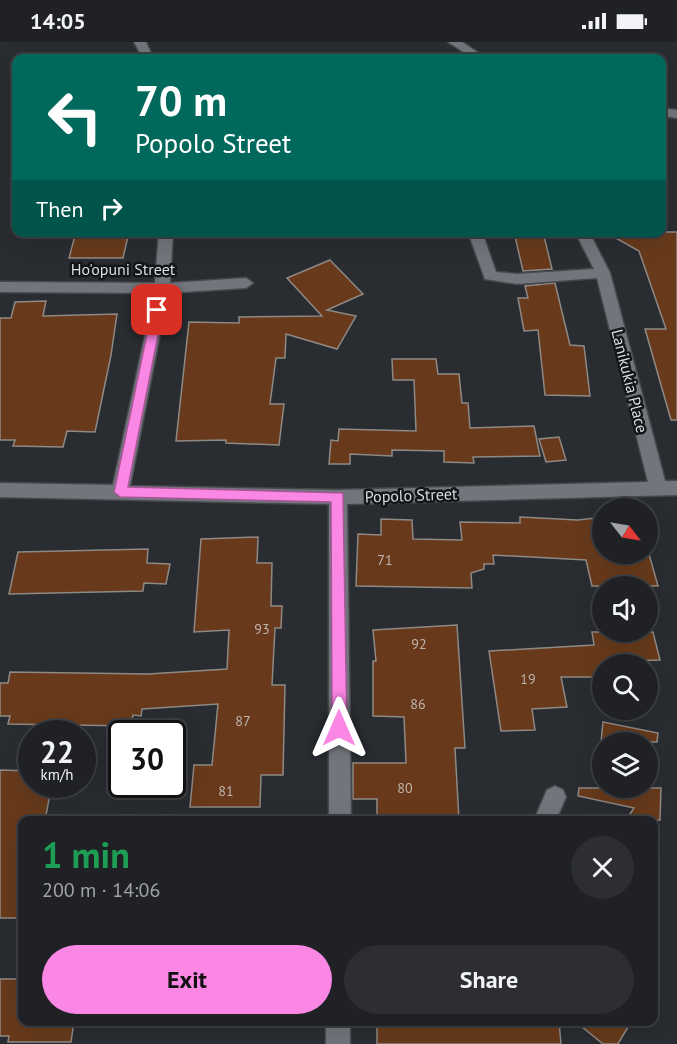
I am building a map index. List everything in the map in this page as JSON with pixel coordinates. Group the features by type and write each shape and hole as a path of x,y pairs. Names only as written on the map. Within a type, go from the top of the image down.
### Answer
{"street":[{"path":"454,42 474,54"},
{"path":"120,492 162,288 166,237"},
{"path":"477,237 490,276 517,279 603,273"},
{"name":"Lanikukia Place","path":"585,237 603,273 658,489"},
{"name":"Ho'opuni Street","path":"0,286 162,288 246,283"},
{"name":"Popolo Street","path":"0,490 338,497 677,488"},
{"path":"338,497 340,816"},
{"path":"547,816 555,797"},
{"path":"338,1026 338,1044"}],"building":[{"path":"666,232 677,232 677,420 671,420 645,329 666,329 639,251 614,237 666,237"},
{"path":"75,237 128,237 123,258 69,258"},
{"path":"515,237 544,237 552,269 523,271"},
{"path":"330,260 363,294 327,310 356,316 337,349 286,334 285,358 276,358 270,404 284,404 279,445 226,443 226,440 176,441 189,322 239,323 239,317 322,316 287,278"},
{"path":"555,283 570,345 584,346 590,396 545,395 538,330 524,331 518,298 528,298 525,286"},
{"path":"46,301 43,316 117,314 95,432 67,431 63,447 13,446 15,440 0,440 0,318 11,318 15,302"},
{"path":"392,359 436,359 438,374 459,374 462,403 468,403 470,428 534,426 540,456 473,457 474,463 444,462 444,451 392,450 392,456 350,454 350,464 329,464 331,440 338,441 339,429 416,431 414,380 393,380"},
{"path":"559,437 566,460 546,462 539,439"},
{"path":"520,517 578,520 592,518 592,564 652,564 655,576 592,576 592,586 586,560 493,555 494,564 484,564 484,569 471,573 472,588 356,586 358,534 381,535 381,519 412,520 413,539 462,540 460,522 520,523"},
{"path":"258,537 257,563 272,563 271,606 282,606 281,628 275,628 272,685 285,685 283,775 261,775 260,807 190,807 194,765 212,765 218,704 142,709 141,716 133,715 132,720 108,720 108,726 96,725 96,720 18,720 18,724 8,724 10,716 0,716 0,683 8,683 10,672 148,674 227,669 229,630 194,632 201,539"},
{"path":"148,549 147,563 170,564 166,584 144,583 143,591 9,594 18,552"},
{"path":"457,625 465,748 455,748 459,816 377,816 377,799 353,799 353,763 406,763 404,717 373,716 373,661 376,661 373,630"},
{"path":"594,642 656,642 660,660 658,660 658,654 592,654 592,677 561,677 567,707 532,709 535,730 501,731 489,651 594,645"},
{"path":"603,722 653,732 602,732"},
{"path":"0,770 18,771 18,798 49,798 46,816 18,816 18,918 0,918"},
{"path":"579,788 592,788 592,798 658,798 658,788 661,788 660,820 658,816 629,816 634,808 578,796"},
{"path":"0,979 18,979 18,1026 73,1026 71,1042 8,1042 9,1036 0,1036"},
{"path":"377,1026 559,1026 561,1044 377,1044"},
{"path":"581,1026 629,1026 618,1044 603,1044"}],"route":[{"path":"157,310 120,492 338,497 339,728"}]}
